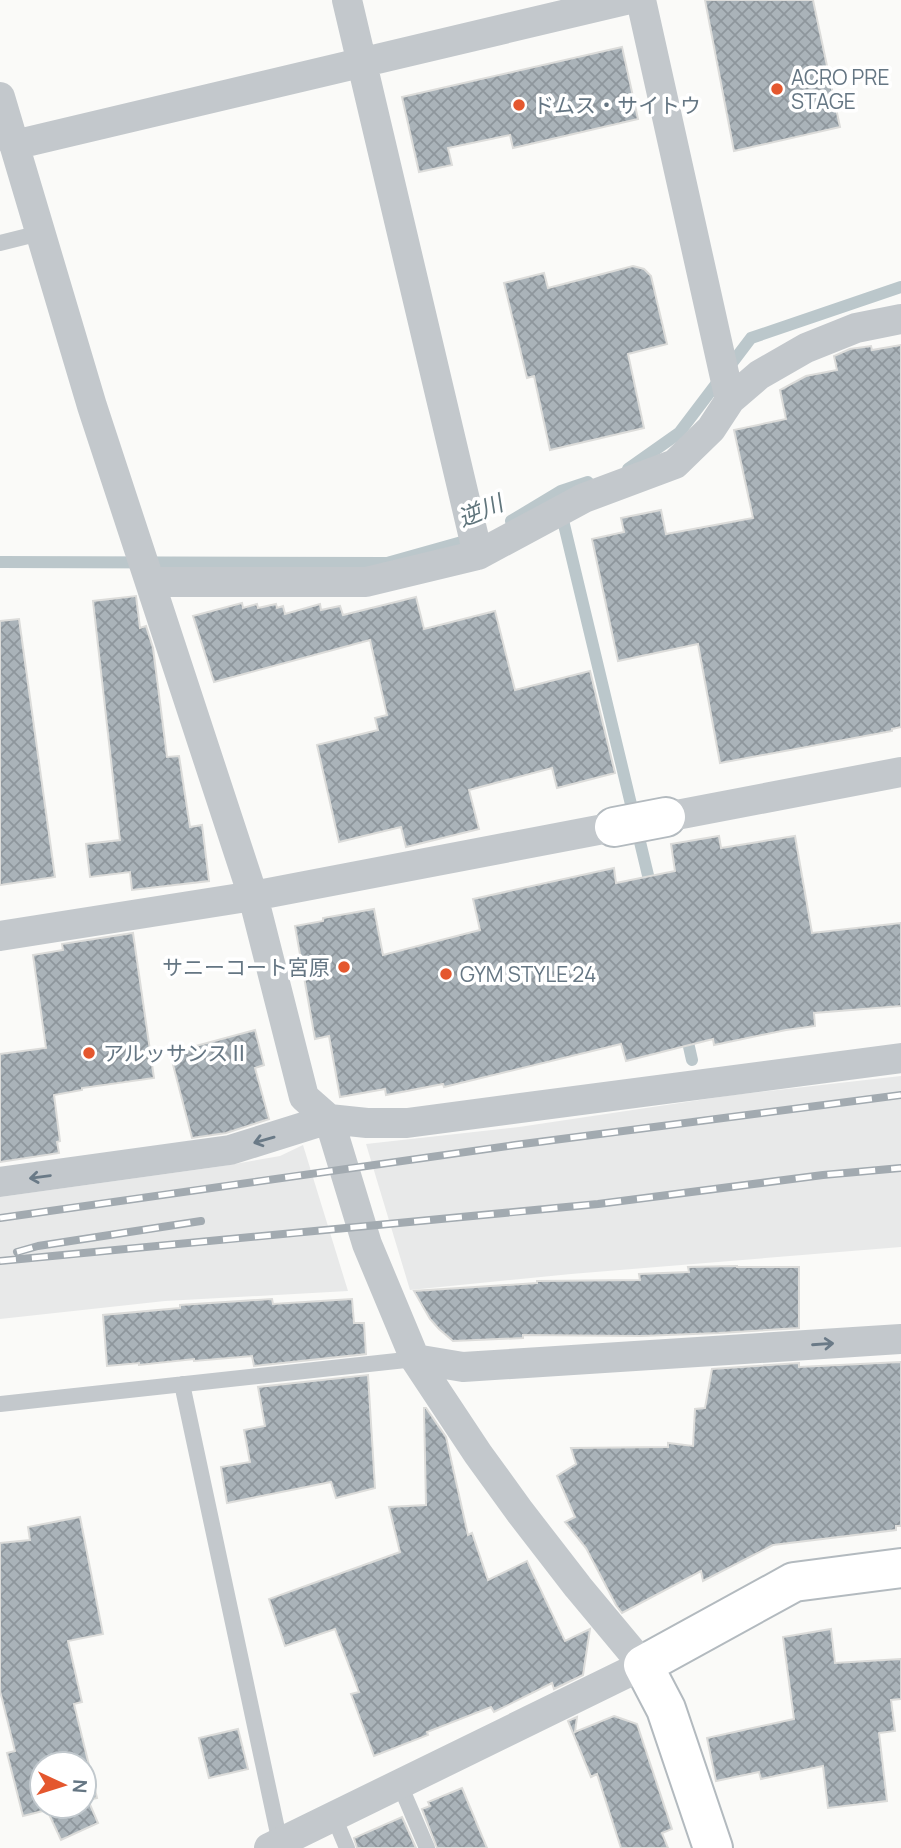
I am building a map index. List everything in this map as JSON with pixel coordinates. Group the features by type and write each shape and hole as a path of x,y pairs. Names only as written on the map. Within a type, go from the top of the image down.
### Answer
{"street":[{"path":"347,0 477,553"},
{"path":"15,145 626,0"},
{"path":"640,0 730,398"},
{"path":"0,97 92,406 253,896 304,1097 329,1119 367,1244 415,1359 513,1502 578,1587 643,1665 666,1709 713,1848"},
{"path":"149,580 366,582 477,553 584,498 674,464 711,429 730,398 759,374 806,348 856,328 901,319"},
{"path":"0,936 253,896 901,772"},
{"path":"0,1182 230,1150 329,1119 407,1123 901,1058"},
{"path":"415,1359 463,1367 901,1339"},
{"path":"275,1845 643,1665 794,1582 901,1568"}],"lane":[{"path":"0,243 40,233"},
{"path":"0,1404 415,1359"},
{"path":"182,1384 275,1845"},
{"path":"400,1785 427,1848"},
{"path":"334,1817 347,1848"}],"shaded area":[{"path":"901,1076 901,1247 410,1290 366,1144 519,1127 733,1095"},
{"path":"303,1145 348,1291 165,1301 0,1319 0,1197 223,1166 280,1156"}],"building":[{"name":"ACRO PRE STAGE","path":"705,0 813,0 840,127 734,151"},
{"name":"ドムス・サイトウ","path":"622,47 638,119 513,148 510,135 448,148 452,165 419,172 402,97"},
{"path":"633,266 644,269 651,276 667,344 628,354 644,428 550,450 534,376 527,378 504,283 544,273 548,288"},
{"path":"901,345 901,727 892,731 720,763 698,644 618,661 592,539 624,532 621,518 661,510 666,534 753,518 734,430 786,419 780,390 806,376 837,370 834,356 850,349 871,346 872,350"},
{"path":"136,596 140,628 146,626 153,648 167,757 179,756 190,827 202,825 209,881 132,890 130,872 90,877 86,844 120,840 93,601"},
{"path":"416,597 424,629 495,611 515,690 590,671 615,773 557,788 552,768 469,790 479,829 406,847 401,827 339,842 317,745 378,730 375,718 387,715 370,640 214,682 193,616 242,603 243,608 257,604 258,608 276,604 277,608 283,606 285,614 320,604 321,610 340,606 343,615"},
{"path":"19,619 55,877 0,885 0,621"},
{"path":"719,836 721,848 795,836 812,933 901,923 901,1006 814,1013 815,1026 714,1045 713,1039 626,1061 621,1044 444,1087 443,1084 386,1095 385,1089 340,1097 329,1036 315,1039 295,926 374,909 383,955 480,930 473,899 614,868 616,883 675,871 671,844"},
{"name":"アルッサンスⅡ","path":"133,933 154,1078 82,1088 54,1095 59,1153 0,1162 0,1054 46,1048 33,955 63,950 62,944"},
{"path":"255,1030 264,1065 255,1068 269,1119 226,1133 192,1138 170,1053"},
{"path":"688,1267 799,1267 799,1328 641,1336 523,1335 523,1338 453,1341 430,1319 414,1291 537,1281 640,1280 639,1274 689,1272"},
{"path":"272,1299 273,1304 352,1299 354,1323 364,1323 366,1354 254,1366 252,1356 107,1366 103,1315 180,1308 180,1305"},
{"path":"901,1362 901,1526 896,1526 896,1530 773,1545 703,1581 701,1571 622,1613 586,1548 565,1522 575,1517 557,1476 576,1464 571,1448 668,1447 668,1443 693,1446 695,1409 705,1408 712,1369 799,1363 799,1367"},
{"path":"368,1375 375,1488 336,1498 331,1482 227,1503 221,1467 250,1462 244,1430 265,1426 258,1387"},
{"path":"424,1408 446,1437 468,1535 472,1533 488,1580 527,1561 565,1641 590,1629 583,1675 554,1689 552,1683 494,1712 491,1707 374,1756 351,1694 359,1692 335,1629 285,1646 269,1599 400,1552 389,1507 426,1505"},
{"path":"80,1517 103,1634 68,1641 82,1702 74,1704 85,1750 28,1750 28,1815 23,1816 7,1753 15,1751 0,1691 0,1543 30,1540 28,1527"},
{"path":"831,1629 835,1663 901,1659 901,1699 891,1700 895,1731 879,1733 887,1801 828,1808 823,1766 761,1779 759,1772 716,1781 707,1738 794,1719 783,1637"},
{"path":"614,1716 637,1724 672,1829 662,1833 668,1848 621,1848 597,1774 591,1777 568,1721 577,1717 575,1732"},
{"path":"238,1729 248,1769 209,1778 199,1738"},
{"path":"462,1788 487,1848 437,1848 422,1809 430,1806 428,1802"},
{"path":"402,1817 416,1848 357,1848 354,1838"},
{"path":"52,1820 97,1820 98,1823 61,1840"}],"waterway":[{"name":"逆川","path":"628,469 679,433 751,338 901,287"},
{"name":"逆川","path":"511,521 561,491 588,482"},
{"path":"561,512 652,892"},
{"name":"逆川","path":"0,562 387,563 476,538"},
{"path":"685,1029 692,1060"}],"railway":[{"path":"0,1218 515,1145 901,1095"},
{"path":"0,1261 598,1204 823,1175 901,1168"},
{"path":"17,1252 38,1246 201,1221"}],"place":[{"name":"ACRO PRE STAGE","path":"777,89"},
{"name":"ドムス・サイトウ","path":"519,105"},
{"name":"サニーコート宮原","path":"344,967"},
{"name":"GYM STYLE 24","path":"446,974"},
{"name":"アルッサンスⅡ","path":"89,1053"}]}
